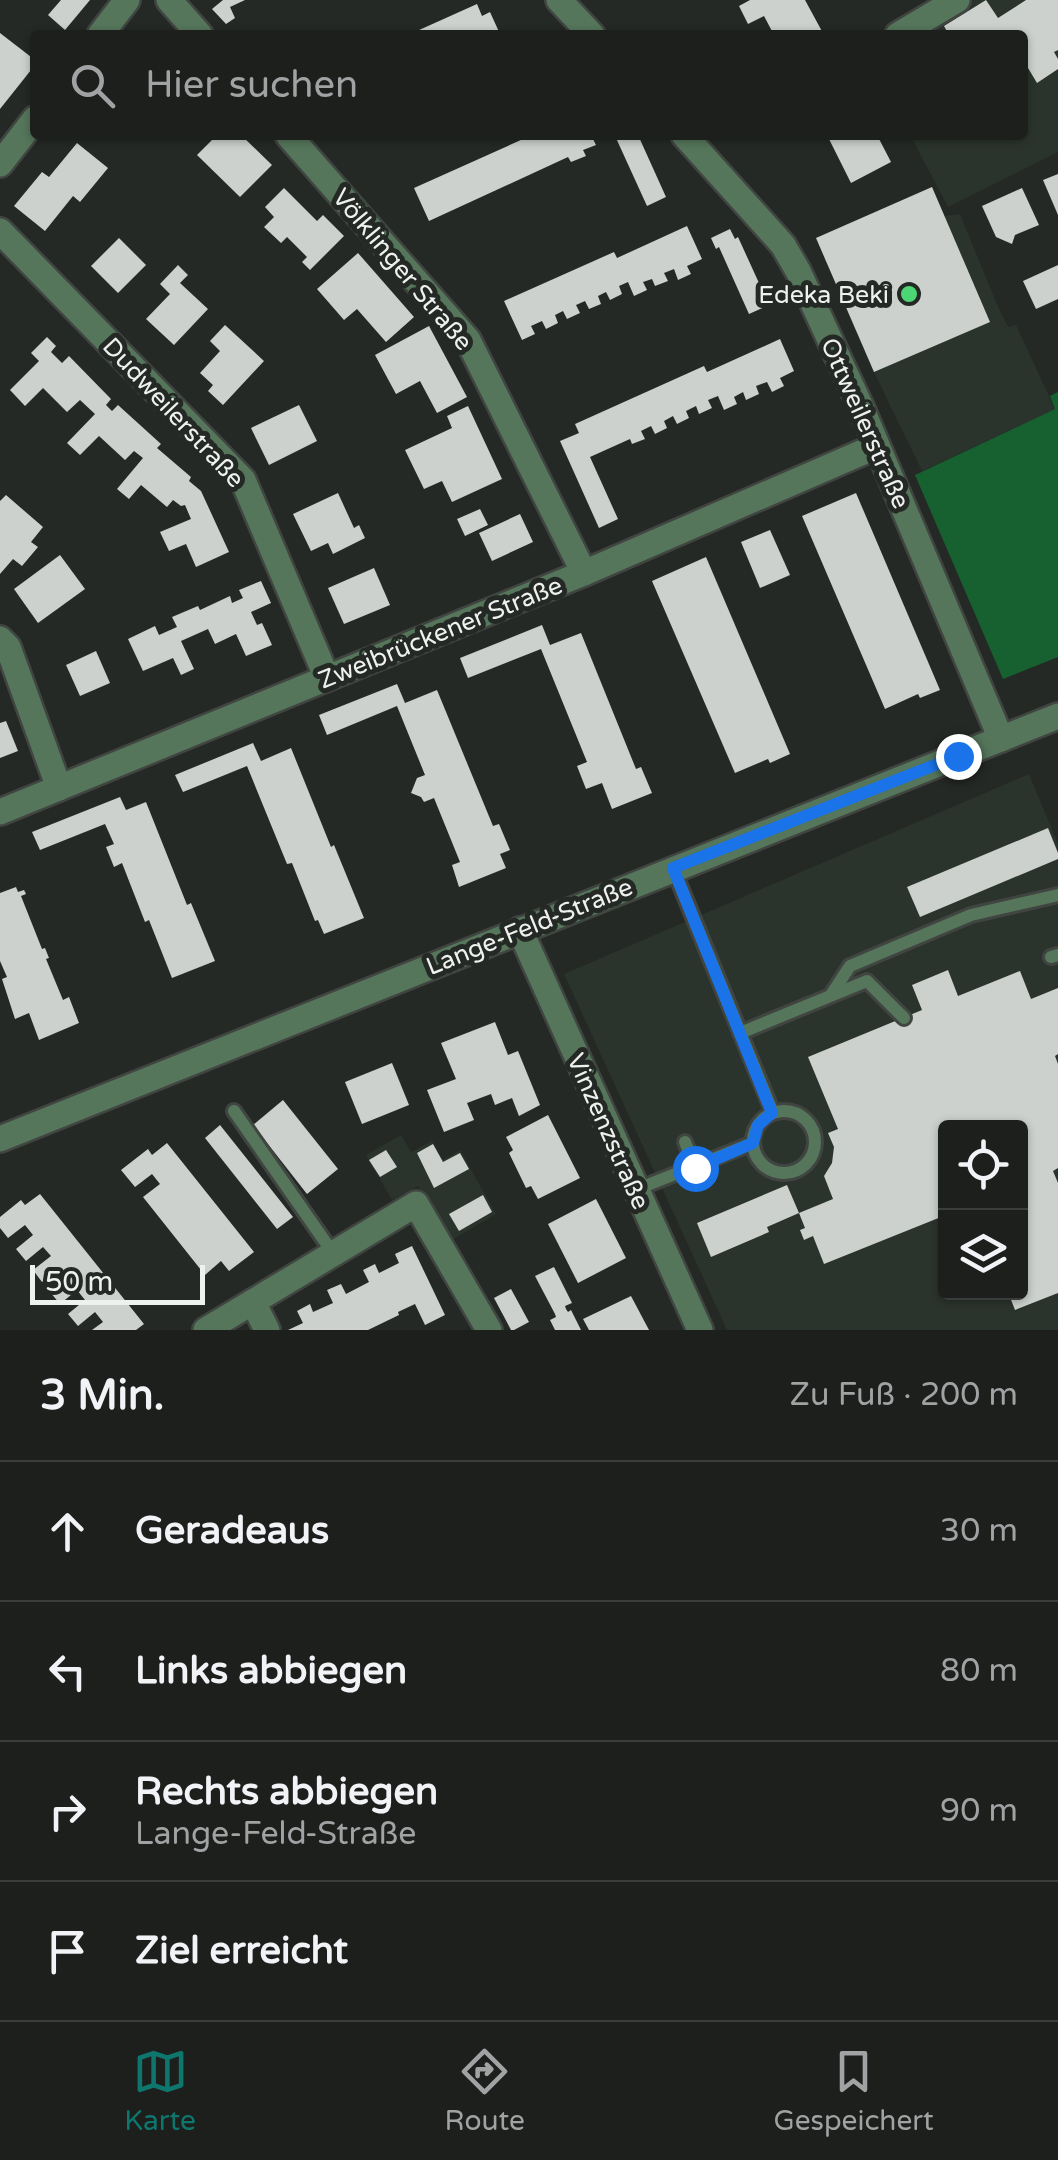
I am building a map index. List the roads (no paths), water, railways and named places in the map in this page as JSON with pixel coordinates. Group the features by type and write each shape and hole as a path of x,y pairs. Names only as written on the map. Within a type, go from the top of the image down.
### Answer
{"street":[{"path":"104,30 127,0"},
{"path":"170,0 196,30"},
{"path":"559,0 587,30"},
{"path":"907,30 958,0"},
{"path":"0,164 30,125"},
{"name":"Völklinger Straße","path":"292,140 468,340 584,573"},
{"name":"Ottweilerstraße","path":"688,140 782,245 798,271 1001,739"},
{"name":"Dudweilerstraße","path":"0,231 243,480 327,678"},
{"name":"Zweibrückener Straße","path":"0,812 584,573 877,446"},
{"path":"0,639 8,647 59,788"},
{"name":"Lange-Feld-Straße","path":"0,1139 1058,716"},
{"name":"Vinzenzstraße","path":"520,930 700,1330"},
{"path":"206,1330 416,1204 489,1330"},
{"path":"253,1302 267,1330"}],"lane":[{"path":"673,868 772,1113"},
{"path":"831,995 850,966 971,915 1058,895"},
{"path":"740,1033 867,980 904,1018"},
{"path":"234,1110 333,1253"},
{"path":"793,1112 810,1124 814,1134 813,1154 799,1169 779,1172 761,1162 753,1143 758,1125 772,1113 793,1112"},
{"path":"685,1142 695,1168"},
{"path":"635,1190 753,1143"}],"place":[{"name":"Edeka Beki","path":"909,294"}]}
